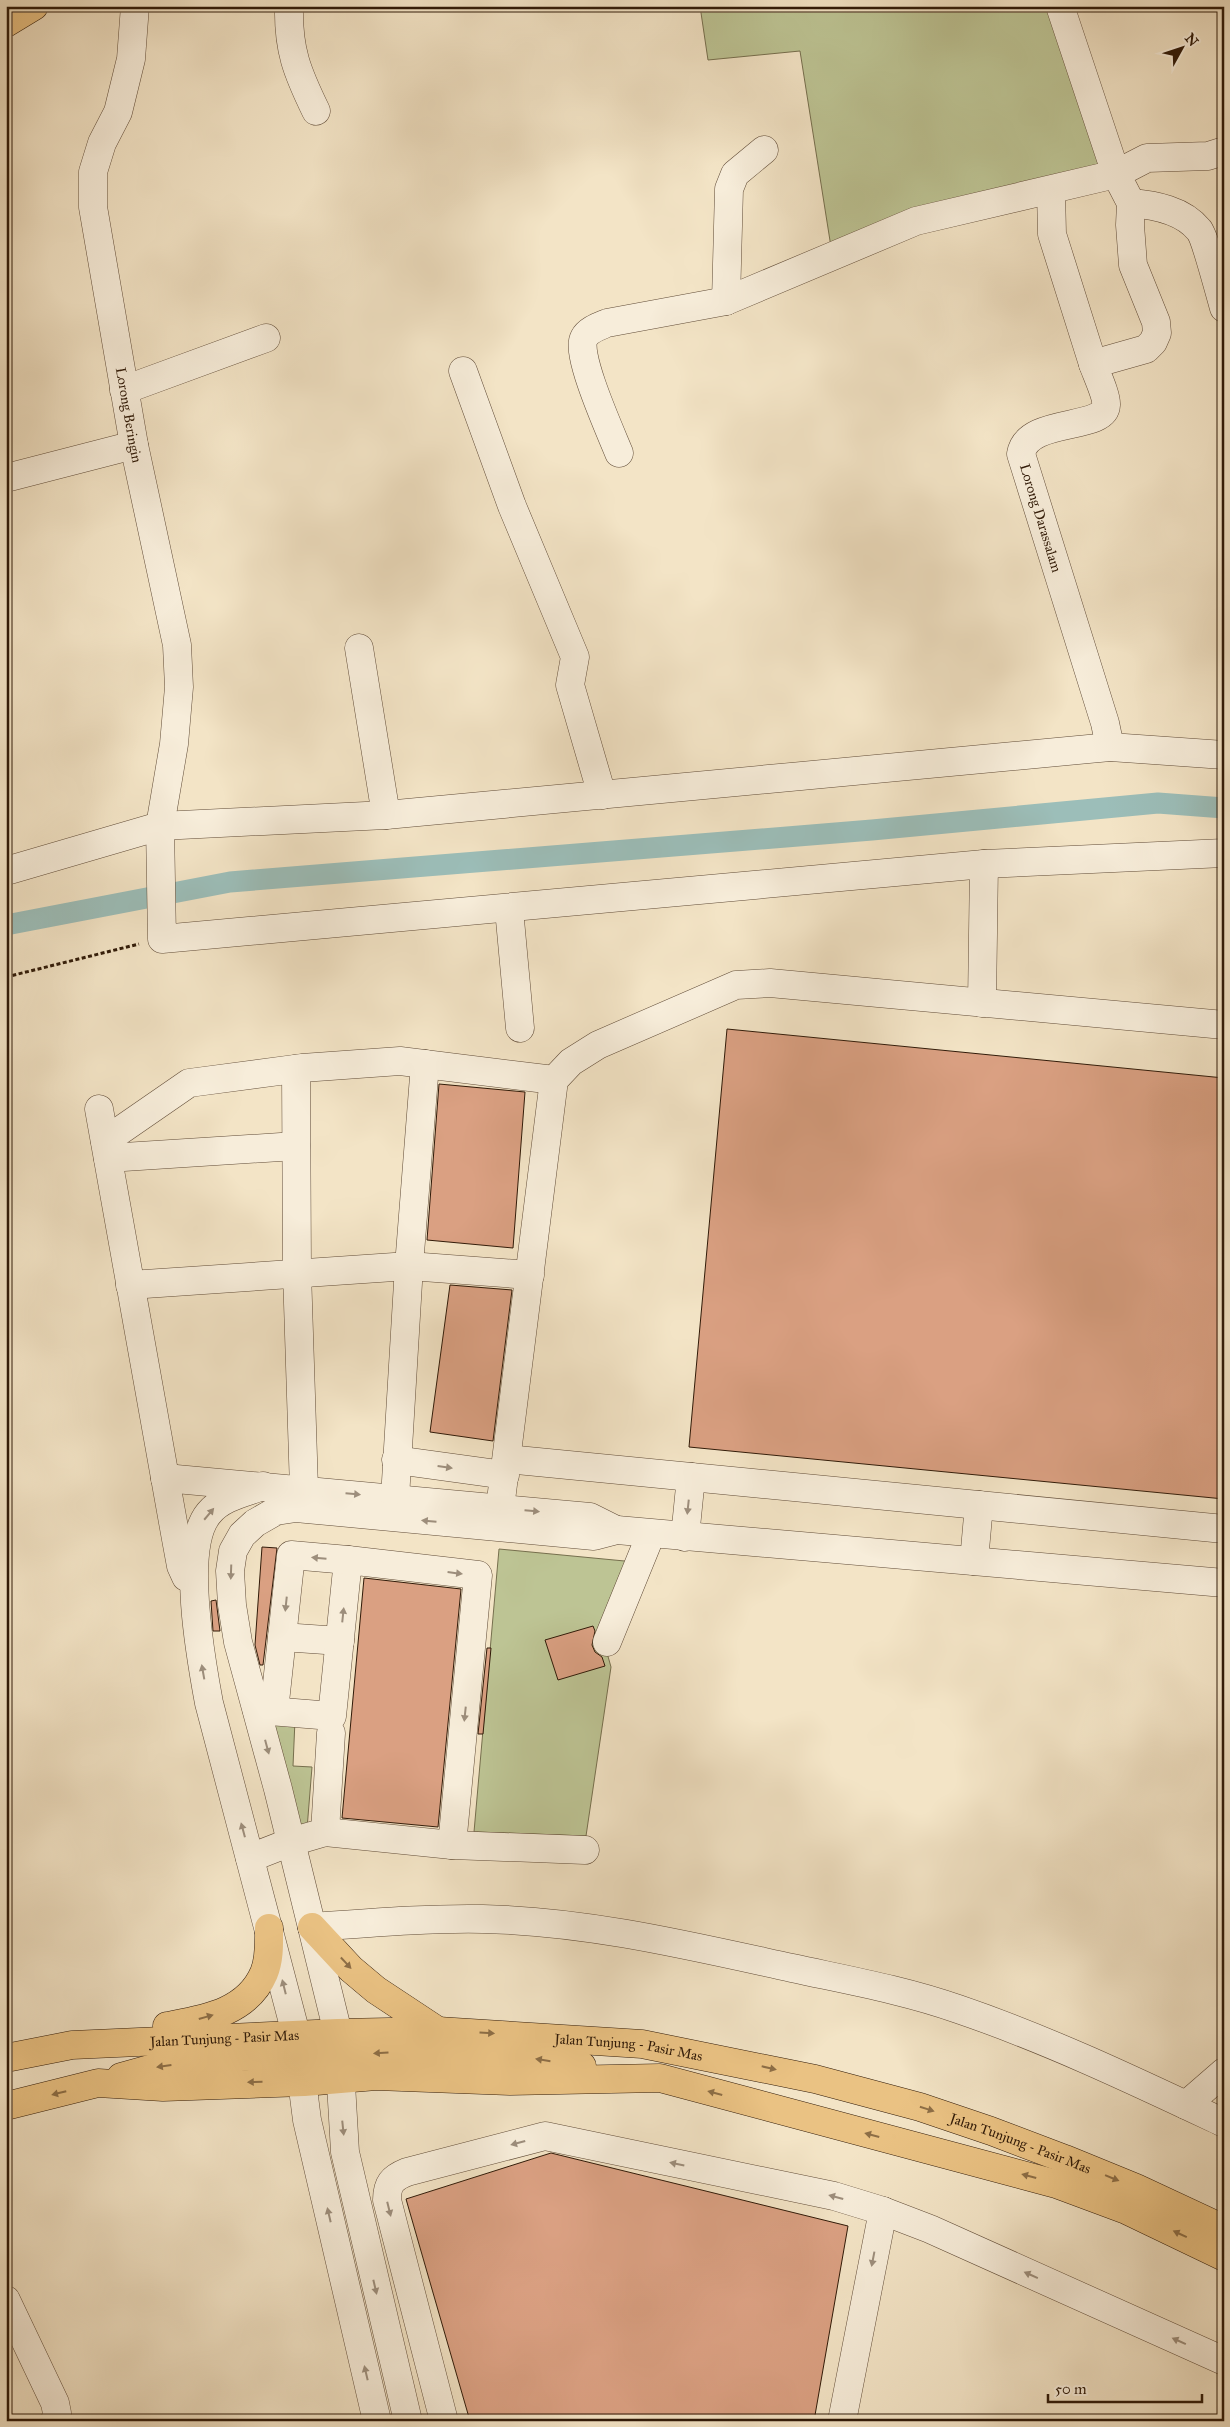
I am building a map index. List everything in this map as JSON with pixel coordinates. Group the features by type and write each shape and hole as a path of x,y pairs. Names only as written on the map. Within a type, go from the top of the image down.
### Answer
{"main road":[{"path":"6,23 34,6"},
{"path":"312,1927 351,1969 376,1990 438,2031"},
{"path":"72,2045 201,2019 228,2011 243,2002 255,1988 264,1973 268,1955 269,1928"},
{"name":"Jalan Tunjung - Pasir Mas","path":"6,2058 72,2045 300,2057 339,2056 438,2031 642,2044 815,2078 920,2107 991,2130 1136,2188 1224,2229"},
{"name":"Jalan Tunjung - Pasir Mas","path":"6,2106 98,2083 163,2087 300,2057 339,2056 376,2076 510,2081 660,2078 1056,2184 1126,2210 1224,2257"}],"street":[{"name":"Lorong Beringin","path":"135,6 132,60 118,112 102,143 93,172 93,207 134,445 178,656 179,687 174,744 160,826 161,934"},
{"path":"289,6 288,32 296,70 316,111"},
{"path":"1051,191 1052,234 1094,364 1146,349 1153,342 1157,333 1156,322 1133,265 1130,225 1131,203 1116,174 1060,6"},
{"path":"726,301 729,189 735,174 764,150"},
{"path":"619,453 589,378 581,346 584,337 607,323 726,301 916,221 1051,191 1116,174 1147,158 1208,156 1224,152"},
{"path":"1131,203 1164,208 1180,214 1200,230 1224,308"},
{"path":"124,390 266,338"},
{"name":"Lorong Darassalam","path":"1094,364 1106,404 1104,411 1096,418 1052,428 1027,439 1021,454 1110,747"},
{"path":"463,371 512,506 575,657 570,686 602,795"},
{"path":"6,478 134,445"},
{"path":"359,648 386,815"},
{"path":"6,871 160,826 386,815 1110,747 1224,755"},
{"path":"161,934 510,908 984,864 1224,853"},
{"path":"982,1003 984,864"},
{"path":"510,908 520,1028"},
{"path":"500,1508 554,1080 571,1062 598,1045 736,985 770,983 1224,1025"},
{"path":"106,1150 189,1082 296,1069 400,1061 554,1080"},
{"path":"395,1498 409,1266 425,1064"},
{"path":"296,1069 297,1272 304,1489"},
{"path":"99,1109 181,1566 196,1599"},
{"path":"106,1150 296,1146"},
{"path":"130,1285 297,1272 409,1266 530,1275"},
{"path":"396,1460 691,1477 1224,1528"},
{"path":"685,1536 691,1477"},
{"path":"165,1478 590,1516 616,1530"},
{"path":"263,1486 223,1500 209,1512 199,1528 194,1550 200,1652 209,1703 269,1928 300,2057 307,2120 378,2421"},
{"path":"974,1561 979,1505"},
{"path":"1224,1583 616,1530 594,1536 296,1508 276,1511 255,1523 242,1535 233,1551 230,1571 238,1642 266,1710 291,1842 312,1927 339,2056 341,2114 350,2177 403,2420 442,2415 387,2200 387,2187 394,2177 406,2172 545,2136 834,2196 882,2211 930,2229 1224,2361"},
{"path":"606,1642 651,1534"},
{"path":"266,1710 282,1637 291,1555 478,1575 452,1845"},
{"path":"325,1832 332,1725 348,1560"},
{"path":"282,1637 340,1642"},
{"path":"266,1710 332,1725"},
{"path":"250,1858 291,1842 325,1832 452,1845 585,1850"},
{"path":"312,1927 427,1920 485,1919 622,1933 755,1960 870,1985 955,2008 1017,2030 1224,2123"},
{"path":"1186,2105 1224,2072"},
{"path":"842,2421 882,2211"},
{"path":"6,2300 55,2403 57,2413 55,2421"}],"path":[{"path":"6,977 161,934"}],"green space":[{"path":"700,6 1054,6 1099,165 831,247 800,51 708,60"},
{"path":"499,1549 635,1562 600,1628 611,1667 586,1836 474,1832"},
{"path":"263,1719 295,1720 293,1766 312,1767 307,1829 292,1833"}],"building":[{"path":"727,1029 1224,1078 1224,1499 689,1447"},
{"path":"439,1084 525,1092 513,1248 427,1240"},
{"path":"450,1285 512,1290 493,1441 430,1432"},
{"path":"262,1547 277,1548 263,1665 260,1665 255,1645"},
{"path":"364,1578 461,1589 438,1827 342,1818"},
{"path":"216,1600 220,1631 213,1631 211,1601"},
{"path":"593,1626 595,1631 592,1645 595,1652 602,1657 605,1666 558,1680 545,1640"},
{"path":"487,1648 491,1648 483,1734 478,1734"},
{"path":"551,2153 848,2226 814,2421 470,2421 406,2199"}],"waterway":[{"path":"6,925 230,882 872,830 1158,803 1224,808"}]}
